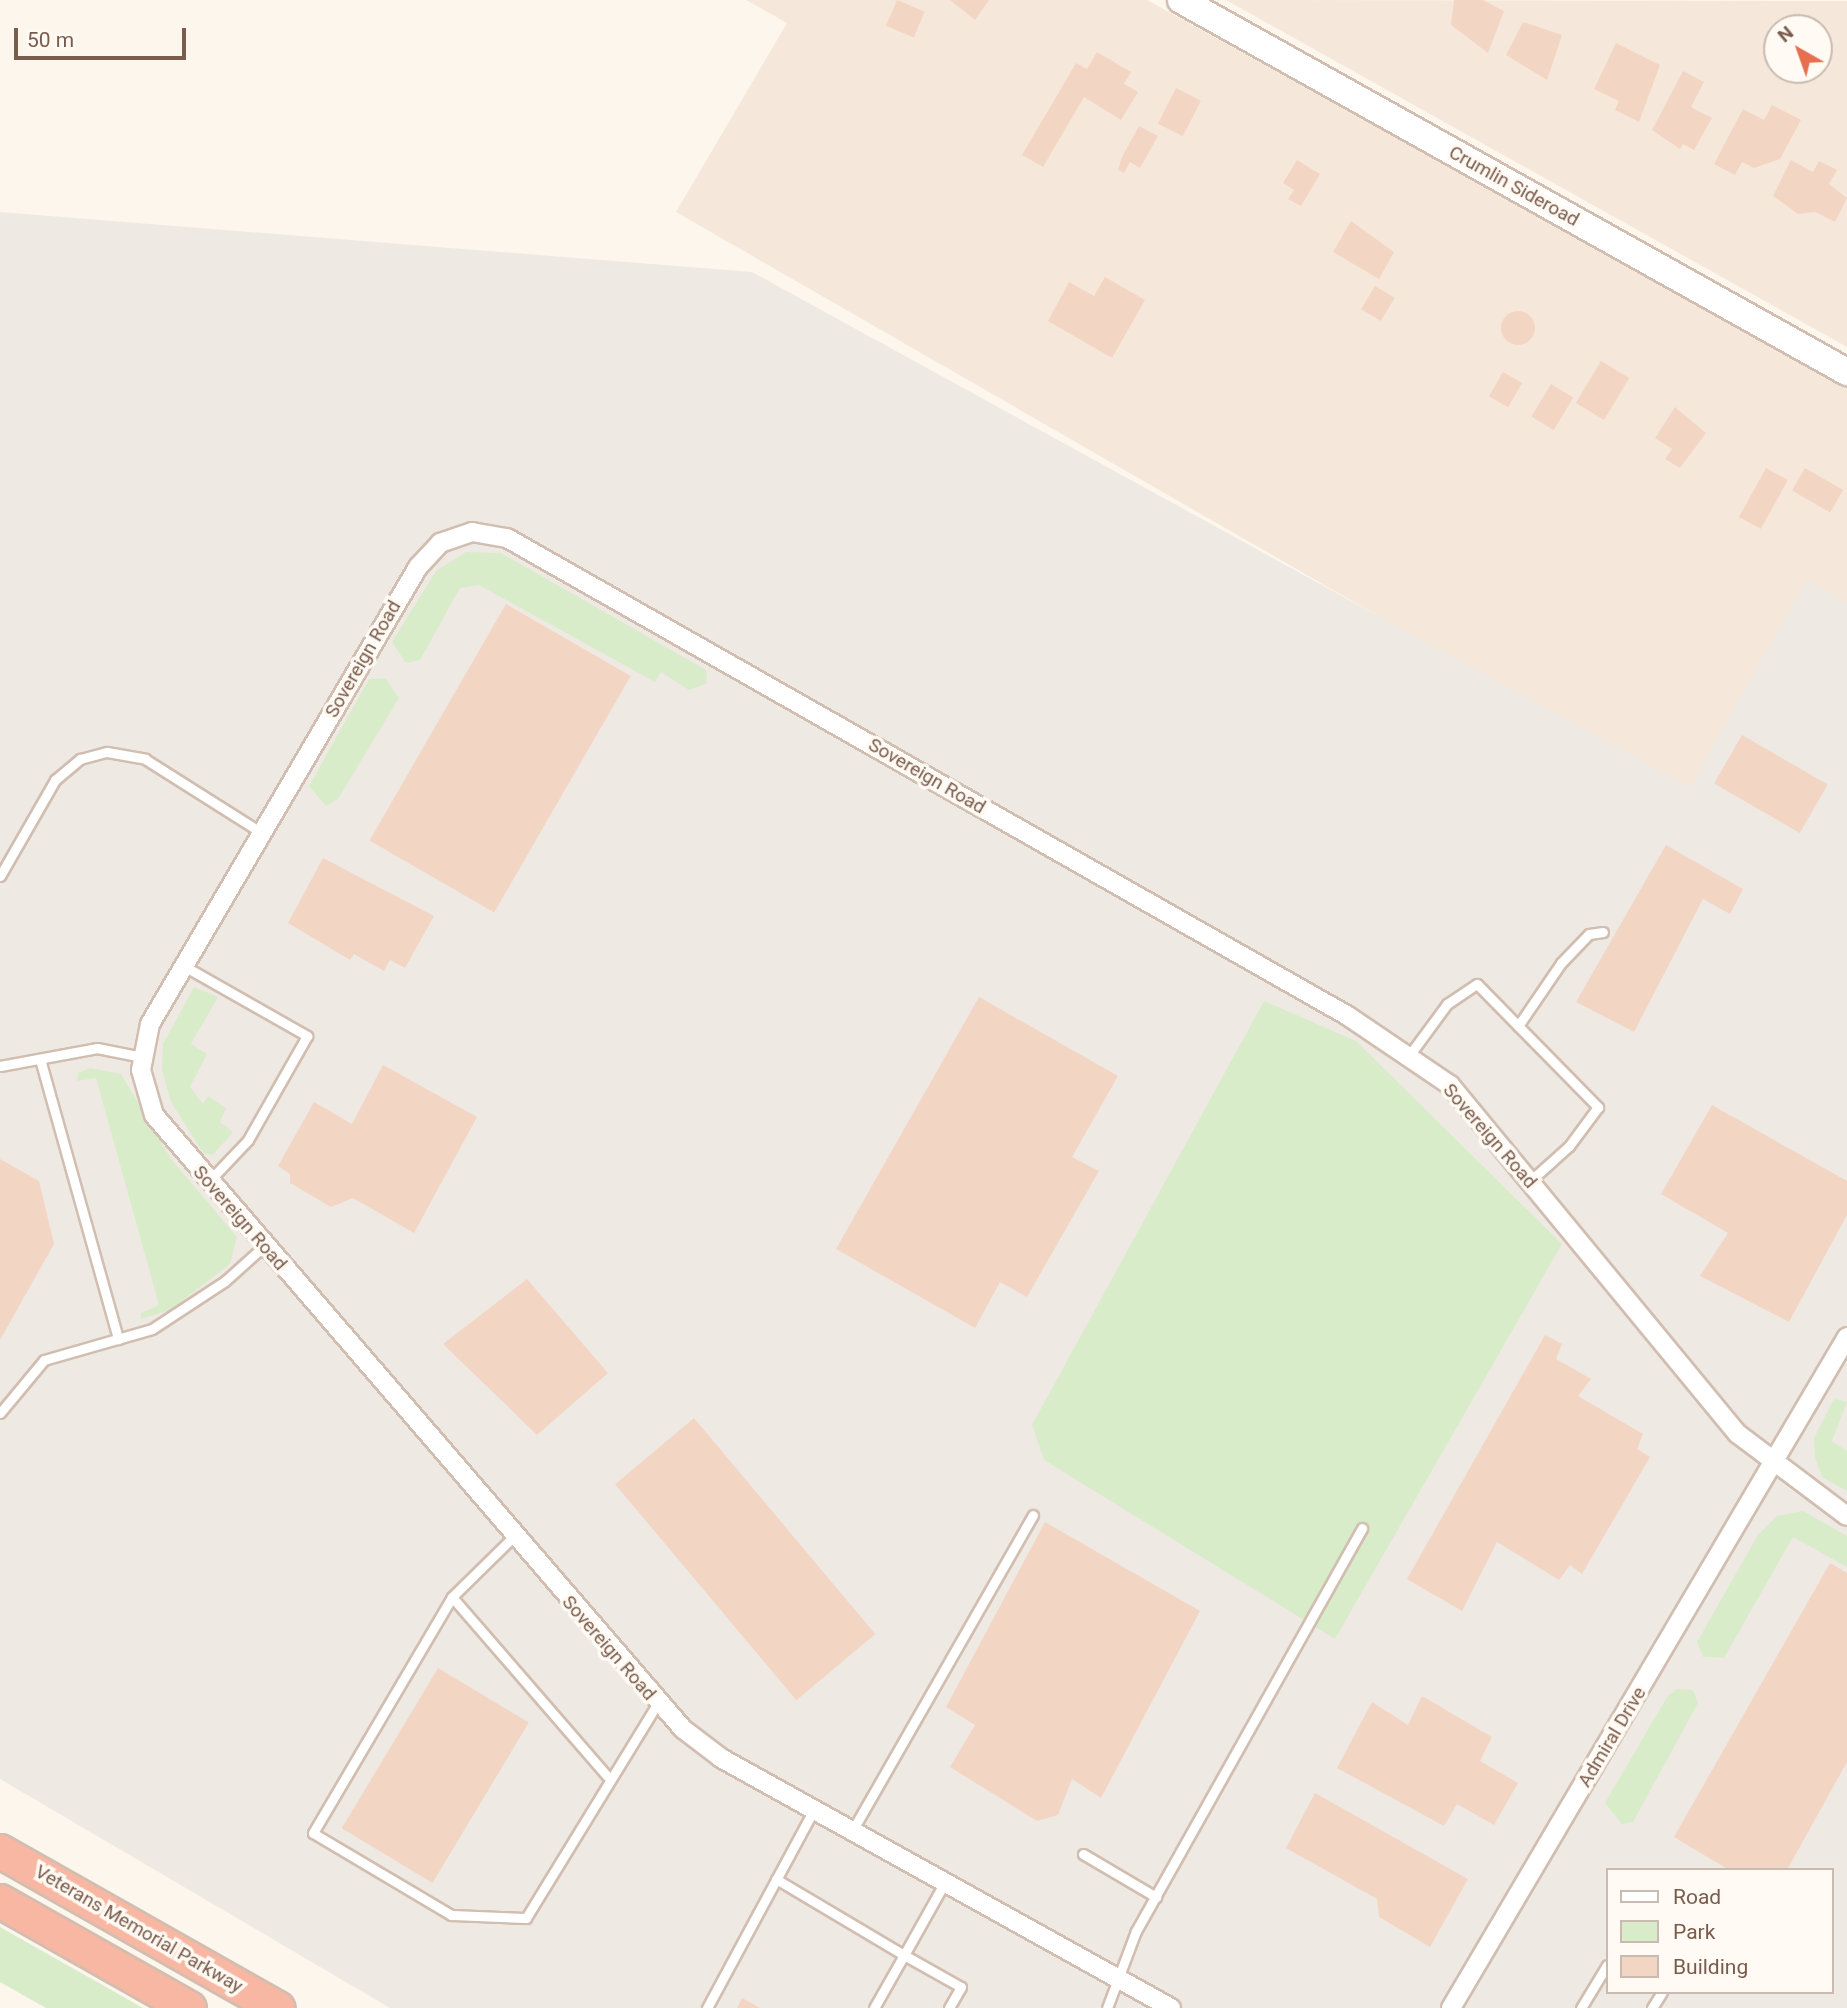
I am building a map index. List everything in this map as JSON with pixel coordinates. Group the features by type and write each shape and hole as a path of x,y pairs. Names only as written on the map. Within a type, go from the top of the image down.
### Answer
{"highway":[{"name":"Veterans Memorial Parkway","path":"0,1851 278,2008"},
{"path":"0,1901 189,2008"}],"street":[{"name":"Crumlin Sideroad","path":"1181,0 1847,372"},
{"name":"Sovereign Road","path":"1171,2008 721,1758 657,1704 154,1115 142,1058 150,1024 424,557 450,537 493,534 1325,1003 1450,1085 1738,1434 1774,1465 1847,1517"},
{"name":"Admiral Drive","path":"1451,2008 1774,1465 1847,1337"}],"lane":[{"path":"0,876 55,779 80,759 107,752 145,760 262,832"},
{"path":"1518,1026 1561,963 1589,934 1602,932"},
{"path":"184,966 307,1036 247,1140 209,1182"},
{"path":"1408,1056 1447,1004 1477,984 1598,1107 1569,1146 1529,1182"},
{"path":"0,1066 97,1048 142,1058"},
{"path":"40,1059 118,1339"},
{"path":"0,1413 44,1360 152,1329 190,1306 264,1246"},
{"path":"852,1830 1033,1514"},
{"path":"1107,2008 1122,1980 1136,1931 1362,1528"},
{"path":"513,1536 452,1597 313,1833 451,1915 526,1918 607,1776 657,1704"},
{"path":"452,1597 607,1776"},
{"path":"707,2008 814,1809"},
{"path":"1083,1854 1156,1897"},
{"path":"776,1880 961,1987 949,2008"},
{"path":"874,2008 945,1882"},
{"path":"1581,2008 1605,1968"}],"shaded area":[{"path":"746,0 1147,0 1847,386 1847,765 1797,857 676,212 787,23"},
{"path":"1226,0 1847,1 1847,347"},
{"path":"0,212 752,272 1690,787 1807,579 1847,603 1847,2008 390,2008 0,1779"}],"green space":[{"path":"466,552 501,553 706,670 707,683 689,690 661,672 655,682 479,585 460,588 420,660 406,663 392,642 436,571"},
{"path":"385,678 399,698 338,799 326,806 309,786 369,679"},
{"path":"194,987 218,997 191,1044 207,1054 190,1087 203,1104 208,1096 226,1108 220,1122 233,1132 213,1155 203,1153 171,1102 162,1070 163,1044"},
{"path":"1264,1001 1356,1041 1562,1244 1335,1639 1044,1460 1032,1425"},
{"path":"90,1068 121,1074 171,1159 237,1237 230,1264 170,1310 141,1319 141,1313 159,1305 96,1078 77,1081 78,1073"},
{"path":"1834,1399 1847,1402 1832,1441 1847,1451 1847,1491 1822,1477 1815,1457 1814,1438"},
{"path":"1803,1511 1847,1536 1847,1567 1793,1537 1724,1658 1703,1657 1697,1642 1758,1535 1777,1516"},
{"path":"1677,1689 1693,1690 1698,1703 1633,1822 1622,1824 1605,1803 1667,1697"},
{"path":"0,1927 143,2008 46,2008 0,1982"}],"building":[{"path":"897,0 925,12 914,37 886,26"},
{"path":"950,0 989,0 975,20"},
{"path":"1454,0 1483,0 1504,11 1488,53 1451,25"},
{"path":"1523,22 1562,35 1547,80 1506,55"},
{"path":"1616,43 1660,65 1639,122 1615,110 1619,101 1594,89"},
{"path":"1097,52 1131,72 1124,84 1138,92 1121,120 1084,97 1043,167 1022,155 1076,63 1087,69"},
{"path":"1683,71 1704,82 1691,107 1712,118 1694,150 1683,144 1680,149 1652,130"},
{"path":"1176,88 1201,101 1183,136 1158,124"},
{"path":"1772,105 1801,120 1780,159 1754,168 1742,162 1735,175 1714,164 1743,109 1764,120"},
{"path":"1139,126 1158,136 1140,168 1130,162 1124,173 1118,170 1122,157"},
{"path":"1297,160 1320,174 1301,206 1288,199 1294,190 1283,183"},
{"path":"1791,160 1813,172 1819,161 1837,170 1829,184 1847,198 1835,222 1815,212 1798,214 1773,196"},
{"path":"1351,221 1394,252 1379,279 1333,252"},
{"path":"1105,277 1145,300 1112,358 1048,321 1069,282 1094,296"},
{"path":"1375,286 1395,298 1381,321 1361,309"},
{"path":"1518,311 1530,316 1535,328 1530,340 1518,345 1506,340 1501,328 1506,316"},
{"path":"1601,361 1629,378 1604,420 1576,403"},
{"path":"1503,372 1522,383 1508,407 1489,396"},
{"path":"1551,384 1573,397 1554,430 1531,417"},
{"path":"1675,407 1706,433 1680,468 1665,459 1672,449 1655,438"},
{"path":"1766,468 1788,480 1761,529 1739,517"},
{"path":"1805,468 1843,490 1830,513 1792,491"},
{"path":"506,604 631,676 494,912 370,840"},
{"path":"1742,735 1828,785 1800,833 1714,783"},
{"path":"1666,845 1743,889 1730,914 1703,899 1634,1032 1576,1002"},
{"path":"323,858 434,916 405,968 390,960 384,971 354,954 350,960 288,923"},
{"path":"979,997 1118,1076 1072,1157 1099,1171 1027,1297 1000,1282 975,1328 836,1249"},
{"path":"383,1065 477,1117 414,1233 353,1198 331,1207 290,1183 290,1174 278,1166 314,1102 352,1124"},
{"path":"1712,1105 1847,1181 1847,1215 1789,1322 1700,1276 1728,1233 1661,1194"},
{"path":"0,1159 39,1181 54,1244 0,1340"},
{"path":"527,1279 608,1373 537,1435 443,1344"},
{"path":"1545,1335 1562,1344 1556,1359 1591,1379 1578,1396 1643,1434 1637,1449 1650,1457 1582,1574 1570,1565 1559,1580 1497,1542 1462,1611 1407,1579"},
{"path":"694,1418 875,1634 796,1700 615,1484"},
{"path":"1045,1522 1200,1611 1101,1798 1072,1779 1058,1815 1037,1821 950,1767 975,1725 946,1707"},
{"path":"1830,1563 1847,1573 1847,1762 1788,1868 1726,1868 1674,1837"},
{"path":"438,1668 529,1723 433,1883 342,1828"},
{"path":"1422,1696 1492,1737 1480,1761 1518,1783 1494,1825 1457,1804 1444,1826 1337,1768 1372,1702 1408,1725"},
{"path":"1315,1793 1468,1879 1430,1947 1379,1917 1377,1899 1286,1848"},
{"path":"742,1998 760,2008 737,2008"}]}
